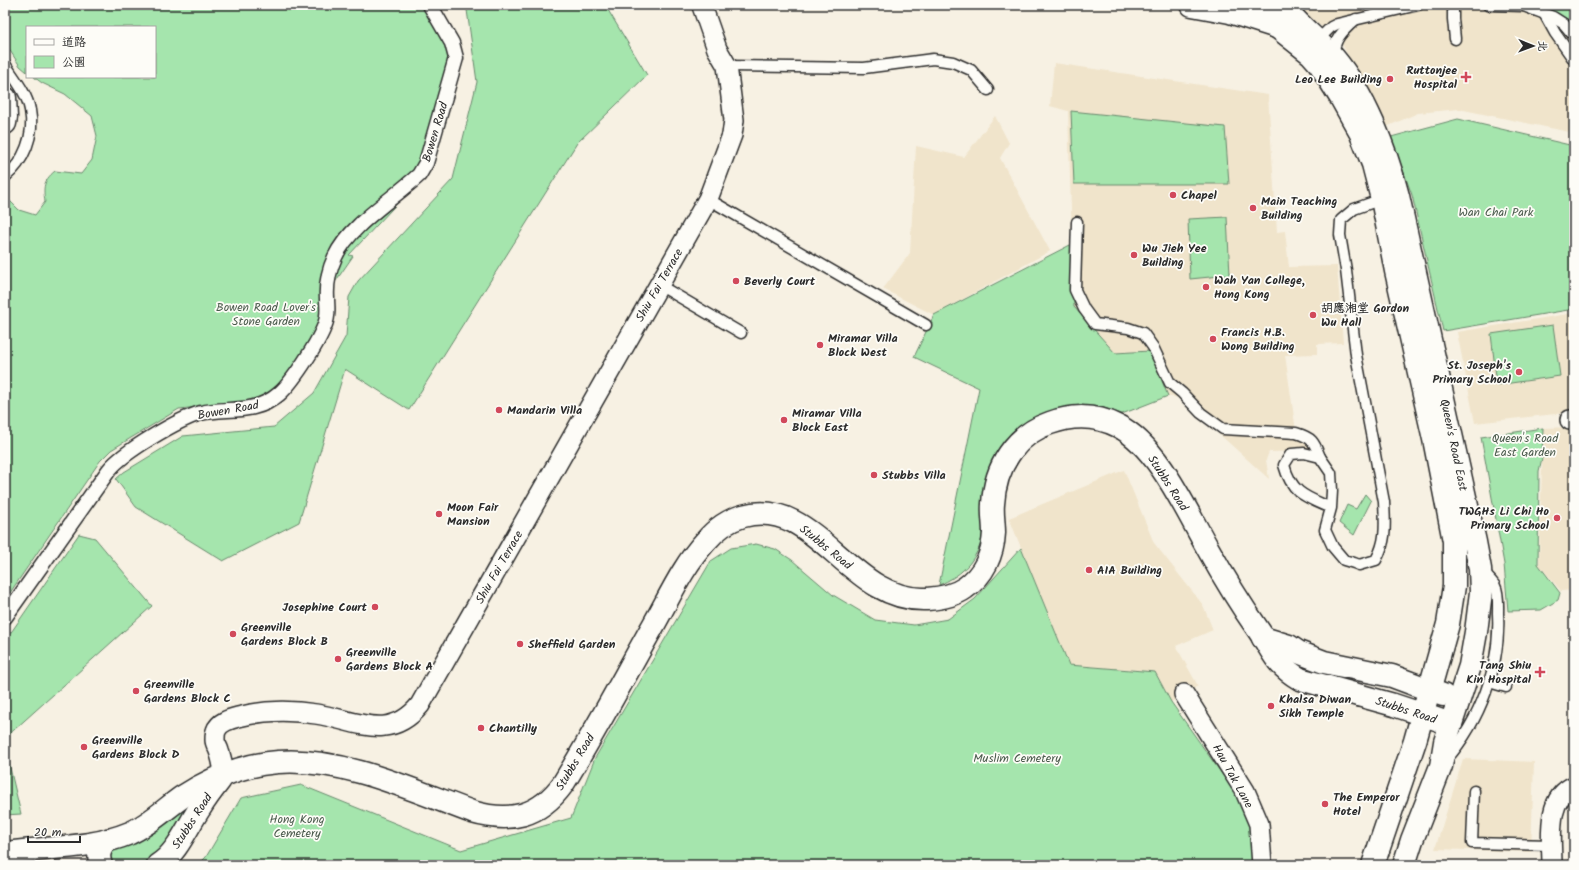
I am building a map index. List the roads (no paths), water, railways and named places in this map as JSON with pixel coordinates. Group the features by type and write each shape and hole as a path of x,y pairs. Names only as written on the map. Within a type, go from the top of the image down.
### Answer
{"main road":[{"path":"1192,5 1230,12 1277,27 1309,34"},
{"name":"Queen's Road East","path":"1268,5 1277,27 1311,54 1326,60 1356,90 1375,128 1389,161 1453,436 1480,569 1481,592 1470,666 1445,742 1441,766 1412,840 1404,865"},
{"name":"Queen's Road East","path":"1283,5 1309,34 1326,60 1341,98 1361,134 1373,164 1382,199 1396,271 1434,439 1454,541 1454,586 1448,624 1423,715 1373,865"},
{"path":"5,98 5,123"},
{"name":"Stubbs Road","path":"5,853 88,844 118,837 141,828 182,798 225,775 248,767 277,762 323,763 368,775 484,816 508,818 524,814 539,807 549,800 563,784 677,584 701,547 715,531 736,518 746,515 765,513 779,516 794,521 807,530 878,588 901,597 912,599 946,596 961,590 975,580 982,572 988,560 993,541 994,489 1000,469 1010,452 1025,436 1034,430 1045,425 1078,417 1101,420 1123,429 1143,446 1169,480 1236,598 1263,638 1275,659 1289,673 1300,679 1394,705 1451,724"},
{"path":"1263,638 1290,646 1298,652 1318,660 1392,676 1459,701"},
{"name":"Stubbs Road","path":"158,865 171,854 200,807 225,775"},
{"path":"101,865 98,856 106,840"},
{"path":"5,857 44,865"}],"street":[{"name":"Bowen Road","path":"5,617 109,470 120,457 188,418 208,412 244,410 266,403 278,395 306,361 327,320 327,281 338,250 351,233 419,175 428,157 456,58 452,43 430,5"},
{"name":"Shiu Fai Terrace","path":"225,775 215,739 216,730 222,723 235,718 265,712 299,712 325,715 376,727 393,725 402,722 415,711 424,698 708,199 732,135 734,120 727,66 717,49 702,6"},
{"name":"Hau Tak Lane","path":"1184,694 1245,791 1259,824 1262,865"},
{"path":"1552,865 1554,808 1560,796 1569,788 1574,786"}],"lane":[{"path":"1309,34 1337,24 1418,5"},
{"path":"1453,5 1455,39"},
{"path":"1488,5 1522,6 1553,17 1564,24 1574,36"},
{"path":"1545,15 1555,33 1574,60"},
{"path":"1326,60 1334,43 1356,19"},
{"path":"727,66 864,68 933,59 953,62 971,70 988,90"},
{"path":"5,64 22,90 30,110 31,126 28,144 19,163 5,177"},
{"path":"708,199 926,325"},
{"path":"1077,222 1075,290 1084,309 1095,324 1128,328 1143,333 1153,347 1170,383 1182,393 1200,413 1223,429 1296,433 1307,436 1314,441 1320,457 1331,473 1331,508 1325,530 1332,547 1344,560 1359,564 1376,560 1383,548 1385,523 1384,502 1356,355 1346,270 1340,235 1341,220 1354,209 1382,199"},
{"path":"659,285 741,334"},
{"path":"1320,457 1304,453 1291,454 1284,465 1288,479 1302,496 1331,508"},
{"path":"1441,766 1458,746 1484,699 1494,663 1499,622 1498,601 1495,586 1480,569"},
{"path":"1489,682 1506,687"},
{"path":"1474,791 1472,843 1552,845"}],"place":[{"name":"Ruttonjee Hospital","path":"1466,77"},
{"name":"Leo Lee Building","path":"1390,79"},
{"name":"Chapel","path":"1173,195"},
{"name":"Main Teaching Building","path":"1253,208"},
{"name":"Wu Jieh Yee Building","path":"1134,255"},
{"name":"Beverly Court","path":"736,281"},
{"name":"Wah Yan College, Hong Kong","path":"1206,287"},
{"name":"胡應湘堂 Gordon Wu Hall","path":"1313,315"},
{"name":"Francis H.B. Wong Building","path":"1213,339"},
{"name":"Miramar Villa Block West","path":"820,345"},
{"name":"St. Joseph's Primary School","path":"1519,372"},
{"name":"Mandarin Villa","path":"499,410"},
{"name":"Miramar Villa Block East","path":"784,420"},
{"name":"Stubbs Villa","path":"874,475"},
{"name":"Moon Fair Mansion","path":"439,514"},
{"name":"TWGHs Li Chi Ho Primary School","path":"1557,518"},
{"name":"AIA Building","path":"1089,570"},
{"name":"Josephine Court","path":"375,607"},
{"name":"Greenville Gardens Block B","path":"233,634"},
{"name":"Sheffield Garden","path":"520,644"},
{"name":"Greenville Gardens Block A","path":"338,659"},
{"name":"Tang Shiu Kin Hospital","path":"1540,672"},
{"name":"Greenville Gardens Block C","path":"136,691"},
{"name":"Khalsa Diwan Sikh Temple","path":"1271,706"},
{"name":"Chantilly","path":"481,728"},
{"name":"Greenville Gardens Block D","path":"84,747"},
{"name":"The Emperor Hotel","path":"1325,804"}],"park label":[{"name":"Wan Chai Park","path":"1496,212"},
{"name":"Bowen Road Lover's Stone Garden","path":"266,314"},
{"name":"Queen's Road East Garden","path":"1525,445"},
{"name":"Muslim Cemetery","path":"1017,758"},
{"name":"Hong Kong Cemetery","path":"297,826"}]}
